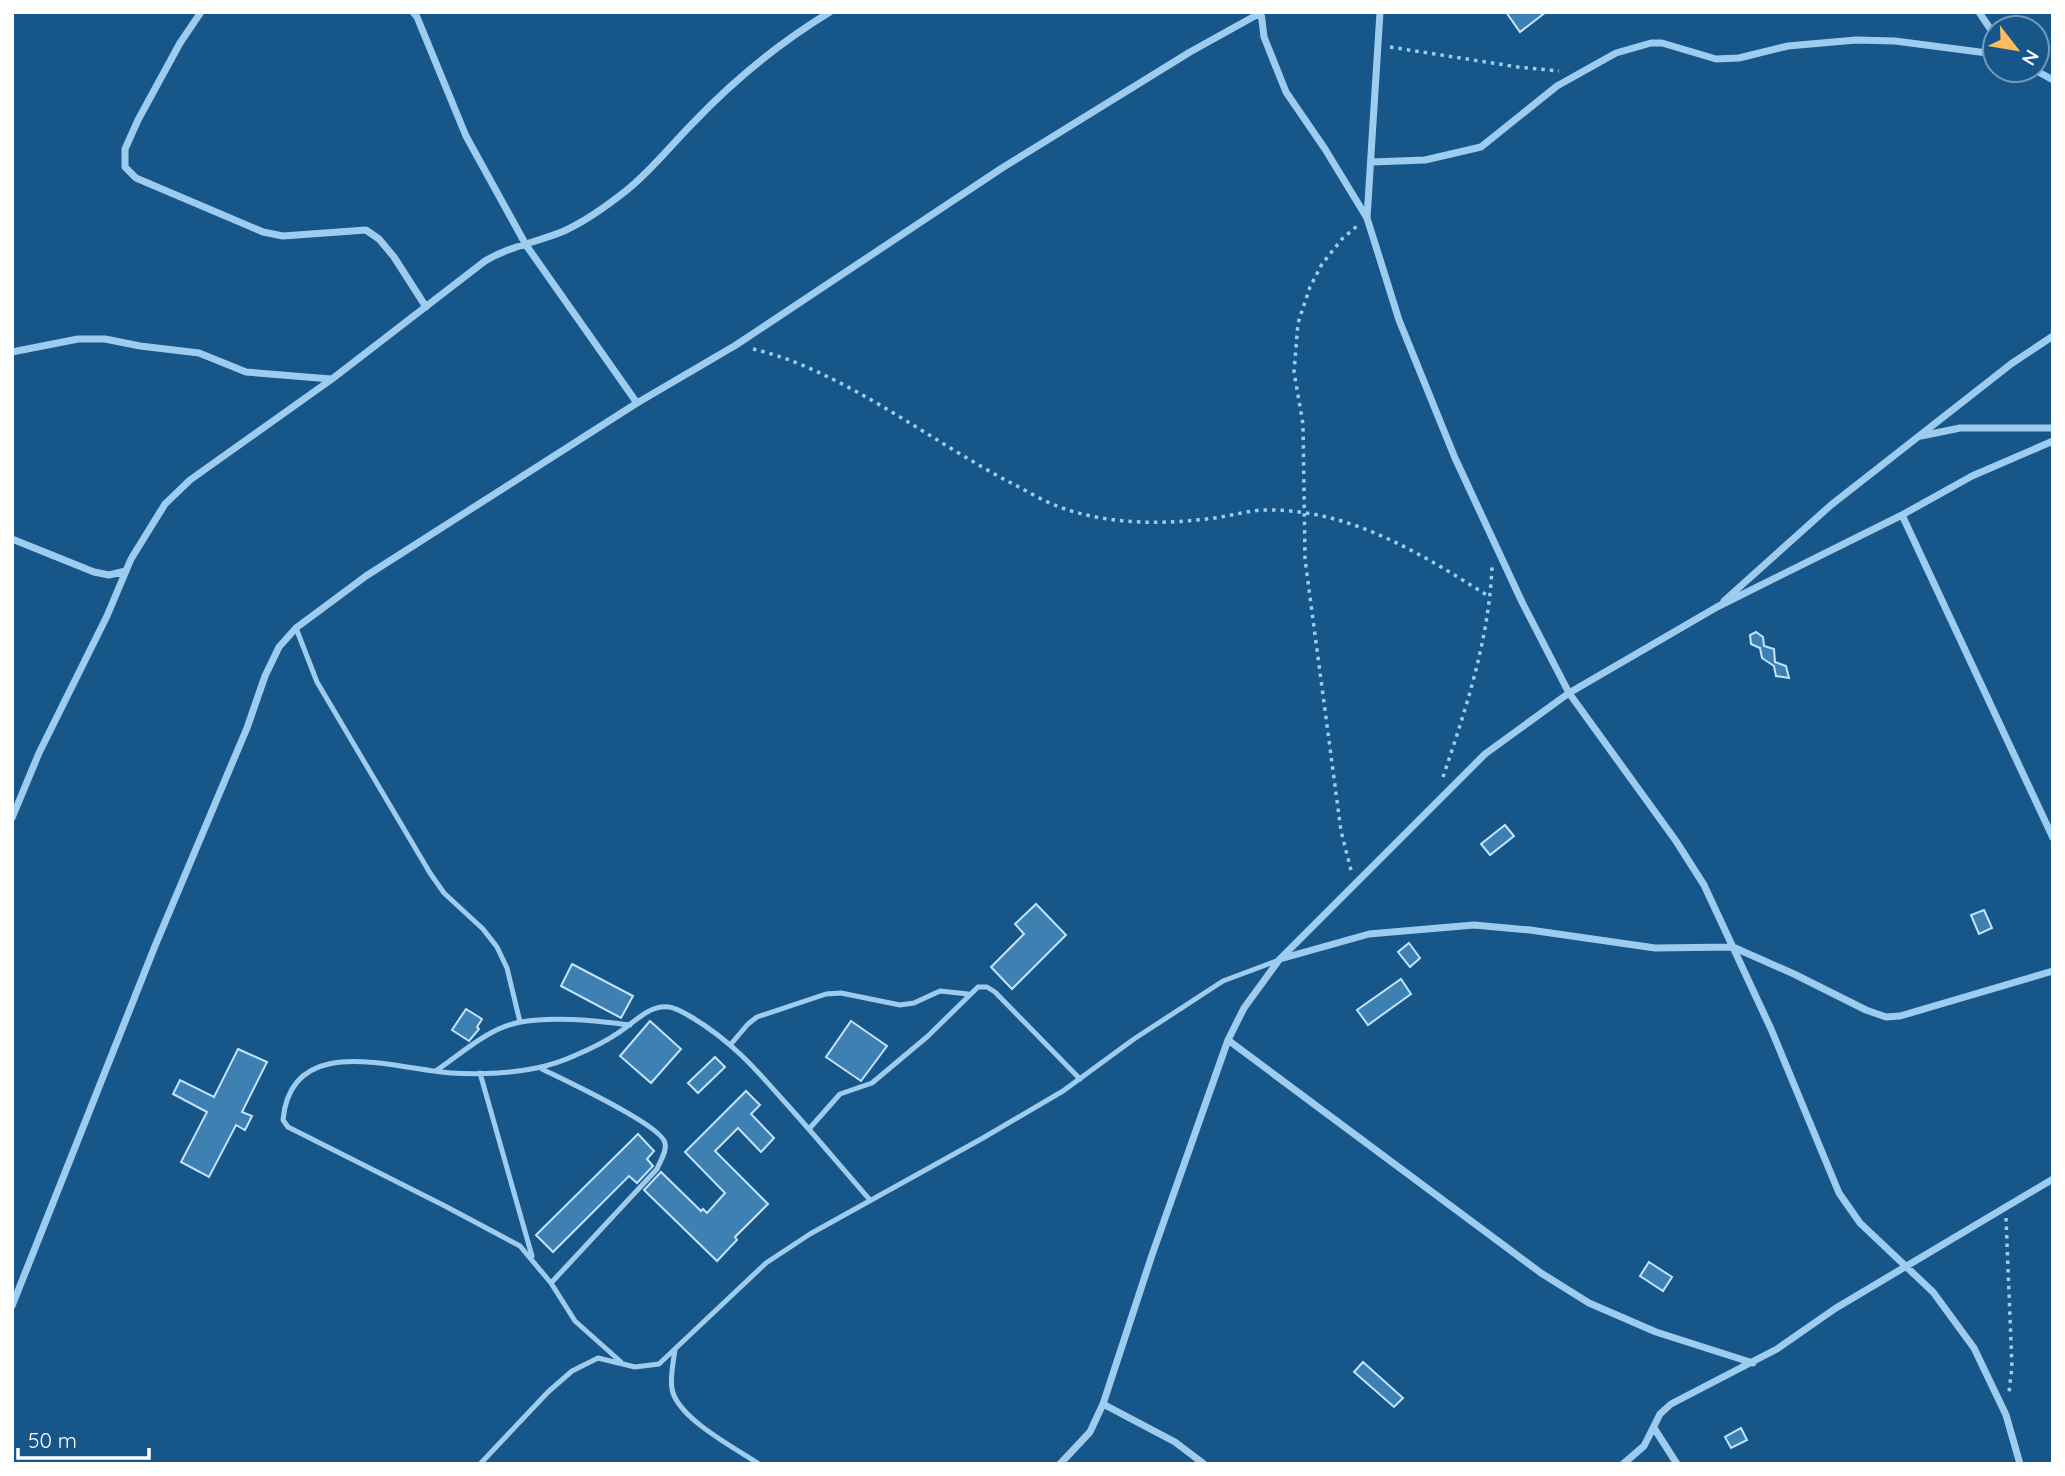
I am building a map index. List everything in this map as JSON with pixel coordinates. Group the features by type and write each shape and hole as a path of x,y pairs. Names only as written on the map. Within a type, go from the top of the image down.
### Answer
{"street":[{"path":"201,12 180,43 138,120 125,149 125,167 136,178 263,232 284,236 366,230 379,239 394,257 426,307"},
{"path":"413,12 466,136 526,245 637,403"},
{"path":"12,818 39,753 102,627 131,559 165,504 190,481 332,379 502,251 566,230 625,192 754,64 830,12"},
{"path":"12,1306 156,946 247,728 265,676 279,647 296,628 366,576 637,403 736,345 1002,168 1190,52 1261,12 1264,37 1286,92 1325,149 1367,219 1399,320 1455,458 1522,602 1569,693 1676,841 1704,885 1771,1029 1839,1193 1860,1223 1933,1292 1973,1348 2006,1415 2020,1464"},
{"path":"1367,219 1380,12"},
{"path":"1372,162 1425,160 1480,148 1558,86 1616,53 1651,43 1662,43 1716,59 1739,58 1788,46 1846,41 1895,41 1981,52"},
{"path":"1717,607 1831,505 2011,364 2053,336"},
{"path":"12,352 78,339 105,339 199,354 246,372 332,379"},
{"path":"1917,437 1960,428 2053,428"},
{"path":"1060,1464 1090,1432 1103,1404 1227,1040 1244,1008 1279,960 1485,754 1569,693 1717,607 1902,515 1972,476 2053,441"},
{"path":"1902,515 2053,838"},
{"path":"12,539 94,572 109,575 126,571"},
{"path":"1279,960 1369,934 1474,925 1530,929 1655,948 1733,947 1886,1017 1899,1016 2053,971"},
{"path":"1227,1040 1541,1273 1589,1303 1656,1332 1753,1363"},
{"path":"1623,1464 1644,1446 1660,1414 1671,1404 1753,1363 1836,1308 2053,1179"},
{"path":"1103,1404 1175,1441 1204,1464"},
{"path":"1654,1428 1677,1464"}],"lane":[{"path":"296,628 317,682 430,873 444,893 497,947 507,968 520,1022"},
{"path":"480,1464 548,1392 572,1371 598,1358 635,1367 659,1364 766,1264 810,1234 983,1138 1080,1079 1187,1002 1223,981 1279,960"},
{"path":"809,1129 840,1094 872,1083 928,1036 978,987 987,987 995,992 1080,1079"},
{"path":"731,1044 757,1017 826,994 841,993 900,1006 914,1003 940,991 968,994"},
{"path":"621,1362 575,1321 551,1283 520,1246 288,1127 283,1120 284,1106 296,1083 317,1067 361,1060 436,1071 480,1073 542,1069 576,1055 648,1012 669,1007 706,1026 751,1063 870,1200"},
{"path":"436,1071 492,1033 520,1022 565,1020 630,1025"},
{"path":"542,1069 638,1119 660,1133 665,1142 665,1151 657,1169 551,1283"},
{"path":"480,1073 533,1259"},
{"path":"676,1350 672,1389 677,1404 693,1419 759,1464"}],"path":[{"path":"1377,46 1560,71"},
{"path":"1356,884 1341,831 1305,559 1303,424 1294,372 1298,323 1310,287 1322,264 1342,239 1367,219"},
{"path":"736,345 782,356 817,371 972,462 1056,506 1101,519 1151,522 1212,518 1265,510 1331,517 1359,525 1436,563 1490,597"},
{"path":"1442,780 1469,697 1490,597 1492,563"},
{"path":"2006,1206 2012,1367 2006,1415"}],"building":[{"path":"1506,12 1546,12 1520,32"},
{"path":"1756,632 1763,637 1764,646 1774,649 1775,662 1786,666 1789,678 1776,676 1774,666 1762,658 1760,648 1751,644 1750,635"},
{"path":"1505,825 1514,836 1490,855 1481,844"},
{"path":"1036,904 1066,935 1012,989 991,967 1024,934 1015,924"},
{"path":"1984,910 1992,928 1979,934 1971,915"},
{"path":"1409,943 1420,958 1410,967 1398,952"},
{"path":"572,964 633,996 621,1018 561,986"},
{"path":"1401,979 1411,994 1368,1025 1357,1010"},
{"path":"466,1009 482,1019 477,1027 479,1029 469,1041 452,1030"},
{"path":"650,1021 681,1049 651,1083 620,1056"},
{"path":"851,1021 887,1046 861,1081 826,1057"},
{"path":"238,1049 267,1062 242,1112 252,1116 245,1130 236,1125 209,1177 181,1162 207,1112 173,1094 180,1080 214,1097"},
{"path":"715,1057 725,1067 698,1093 688,1083"},
{"path":"746,1091 760,1105 751,1114 774,1138 761,1152 738,1128 715,1151 768,1204 735,1237 737,1240 717,1261 644,1190 661,1172 701,1211 703,1209 707,1213 725,1193 685,1152"},
{"path":"638,1134 654,1151 647,1159 653,1166 637,1183 629,1176 553,1252 536,1235"},
{"path":"1649,1262 1672,1277 1663,1291 1640,1276"},
{"path":"1363,1362 1403,1398 1394,1407 1354,1372"},
{"path":"1741,1428 1747,1440 1731,1448 1725,1437"}]}
